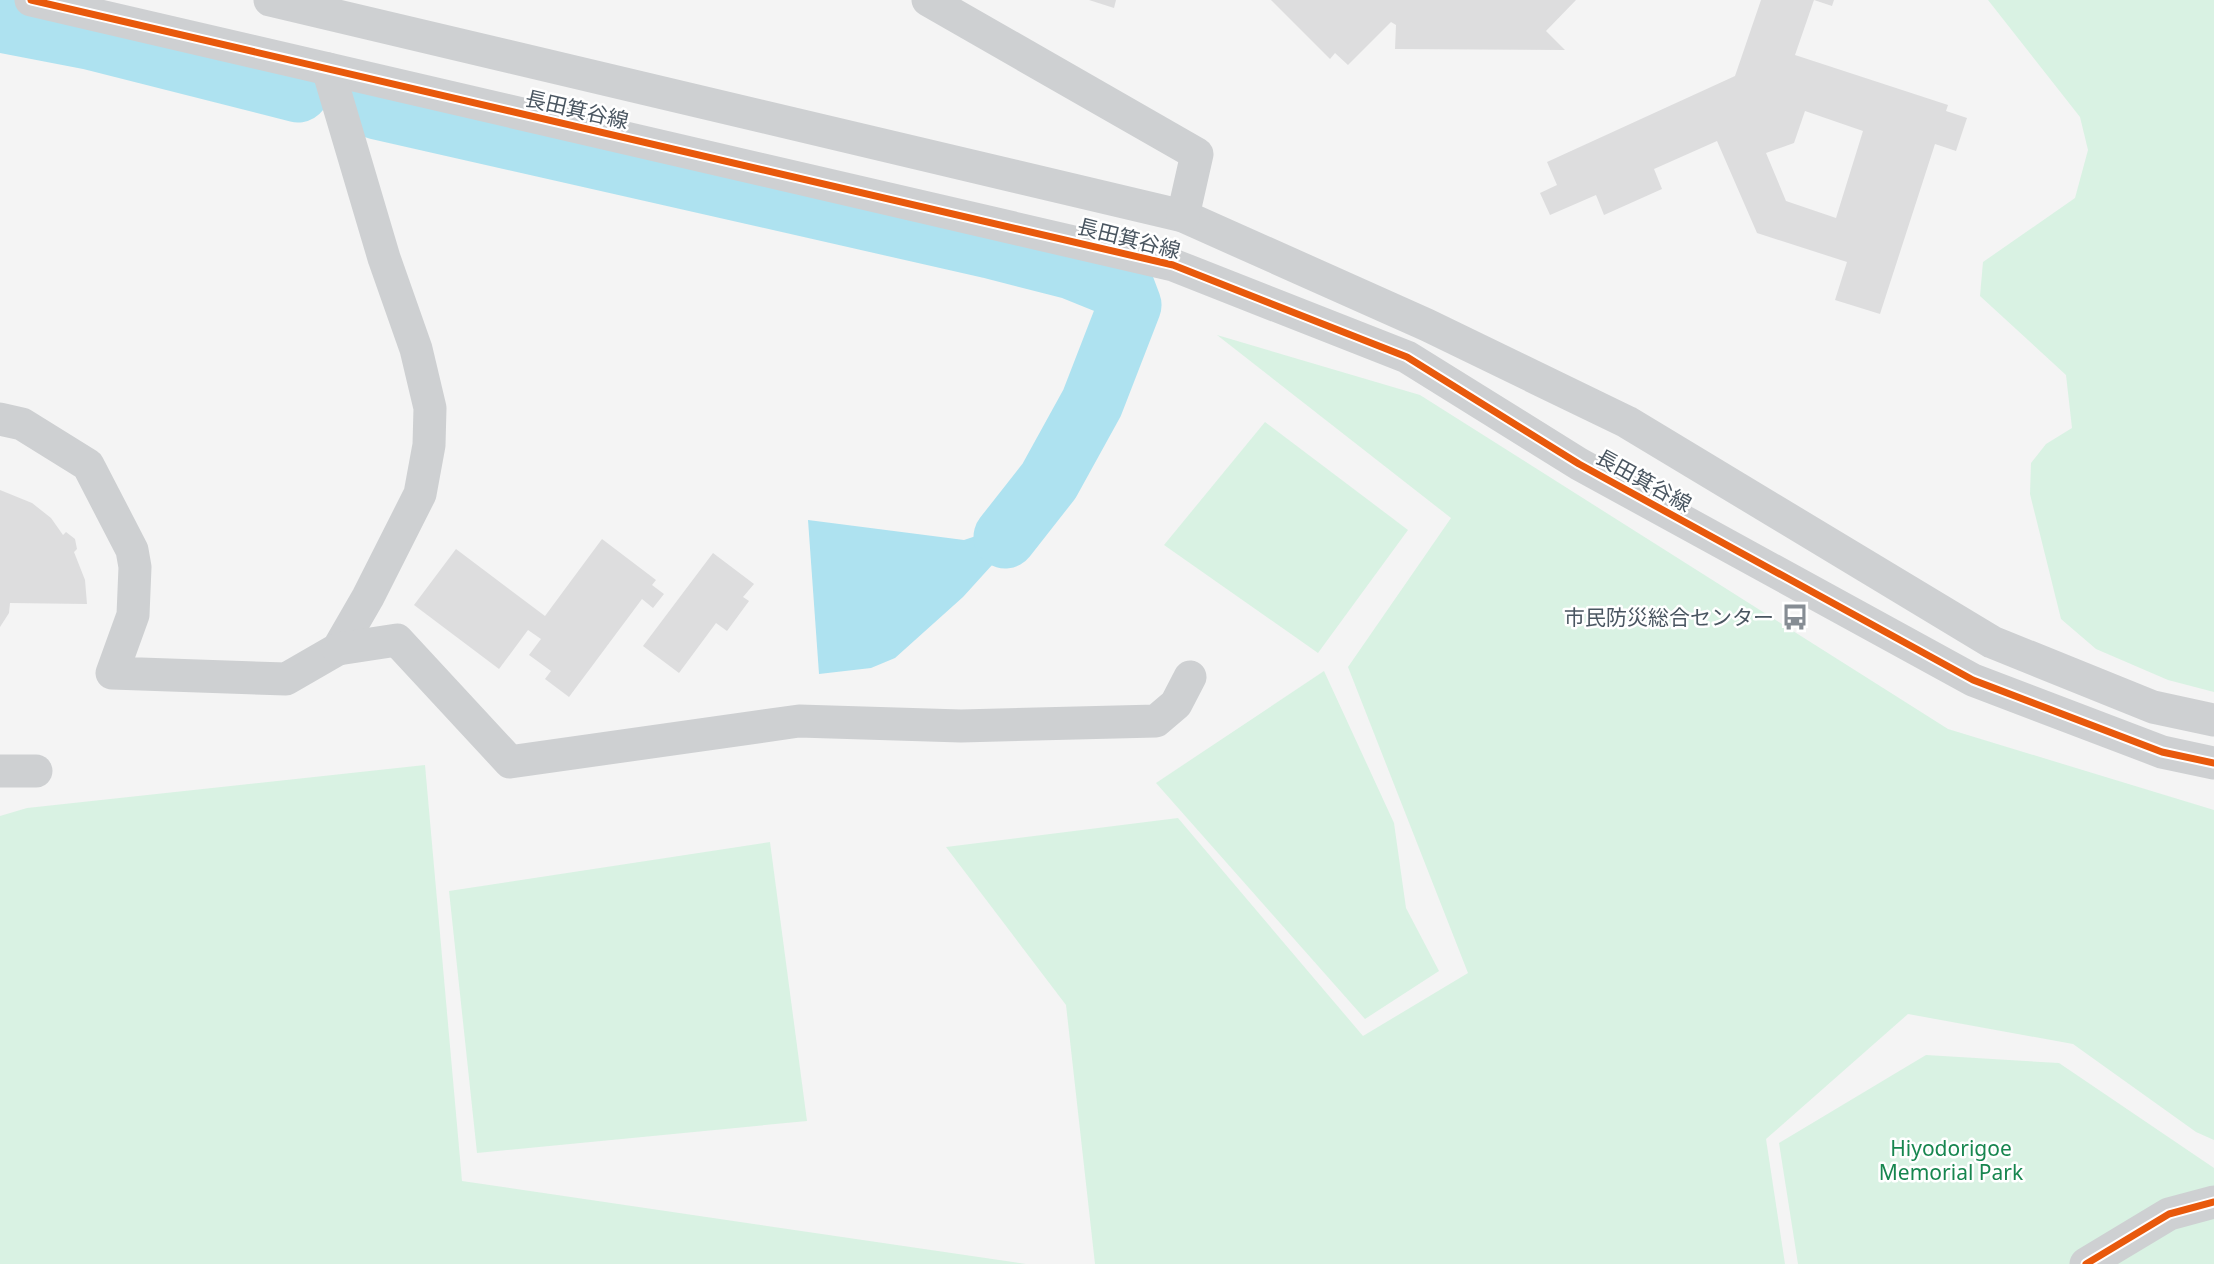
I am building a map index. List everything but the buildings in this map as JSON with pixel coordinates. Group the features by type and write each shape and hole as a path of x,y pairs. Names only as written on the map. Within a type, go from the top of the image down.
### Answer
{"street":[{"name":"長田箕谷線","path":"31,0 1173,265 1407,357 1579,464 1973,680 2162,752 2214,763"},
{"name":"長田箕谷線","path":"270,0 1183,216 1427,325 1627,422 1992,642 2153,707 2214,720"},
{"path":"928,0 1197,155 1183,216"},
{"path":"328,69 384,258 416,349 430,408 429,445 420,494 368,597 338,649"},
{"path":"0,419 22,424 88,465 132,550 135,567 133,615 112,673 286,679 338,649 397,640 510,762 799,721 961,726 1156,721 1177,704 1190,677"},
{"path":"0,771 36,771"},
{"path":"2086,1264 2169,1214 2214,1202"}],"green space":[{"path":"1988,0 2214,0 2214,692 2168,680 2096,649 2061,619 2030,494 2031,463 2046,444 2072,428 2066,375 1980,296 1983,262 2075,198 2088,150 2080,117"},
{"path":"1217,335 1420,395 1948,729 2214,810 2214,1140 2196,1132 2073,1044 1908,1014 1766,1139 1785,1264 1095,1264 1066,1005 946,847 1178,818 1363,1036 1468,973 1348,667 1451,518"},
{"path":"1265,422 1408,530 1318,653 1164,545"},
{"path":"1324,671 1394,823 1406,908 1439,971 1365,1019 1156,783"},
{"path":"425,765 462,1181 1026,1264 0,1264 0,816 27,808"},
{"path":"770,842 807,1121 477,1153 449,891"},
{"name":"Hiyodorigoe Memorial Park","path":"1926,1055 2059,1063 2214,1168 2214,1264 1798,1264 1779,1143"}],"water":[{"path":"808,520 964,540 997,529 1012,543 963,597 895,658 871,668 819,674"}],"waterway":[{"path":"0,21 89,38 298,91"},
{"path":"377,108 990,247 1072,268 1124,289 1130,305 1092,403 1049,481 1005,537"}],"cycle path":[{"path":"31,0 1173,265 1407,357 1579,464 1973,680 2162,752 2214,763"},
{"path":"2086,1264 2169,1214 2214,1202"}],"place":[{"name":"市民防災総合センター","path":"1795,617"}]}
